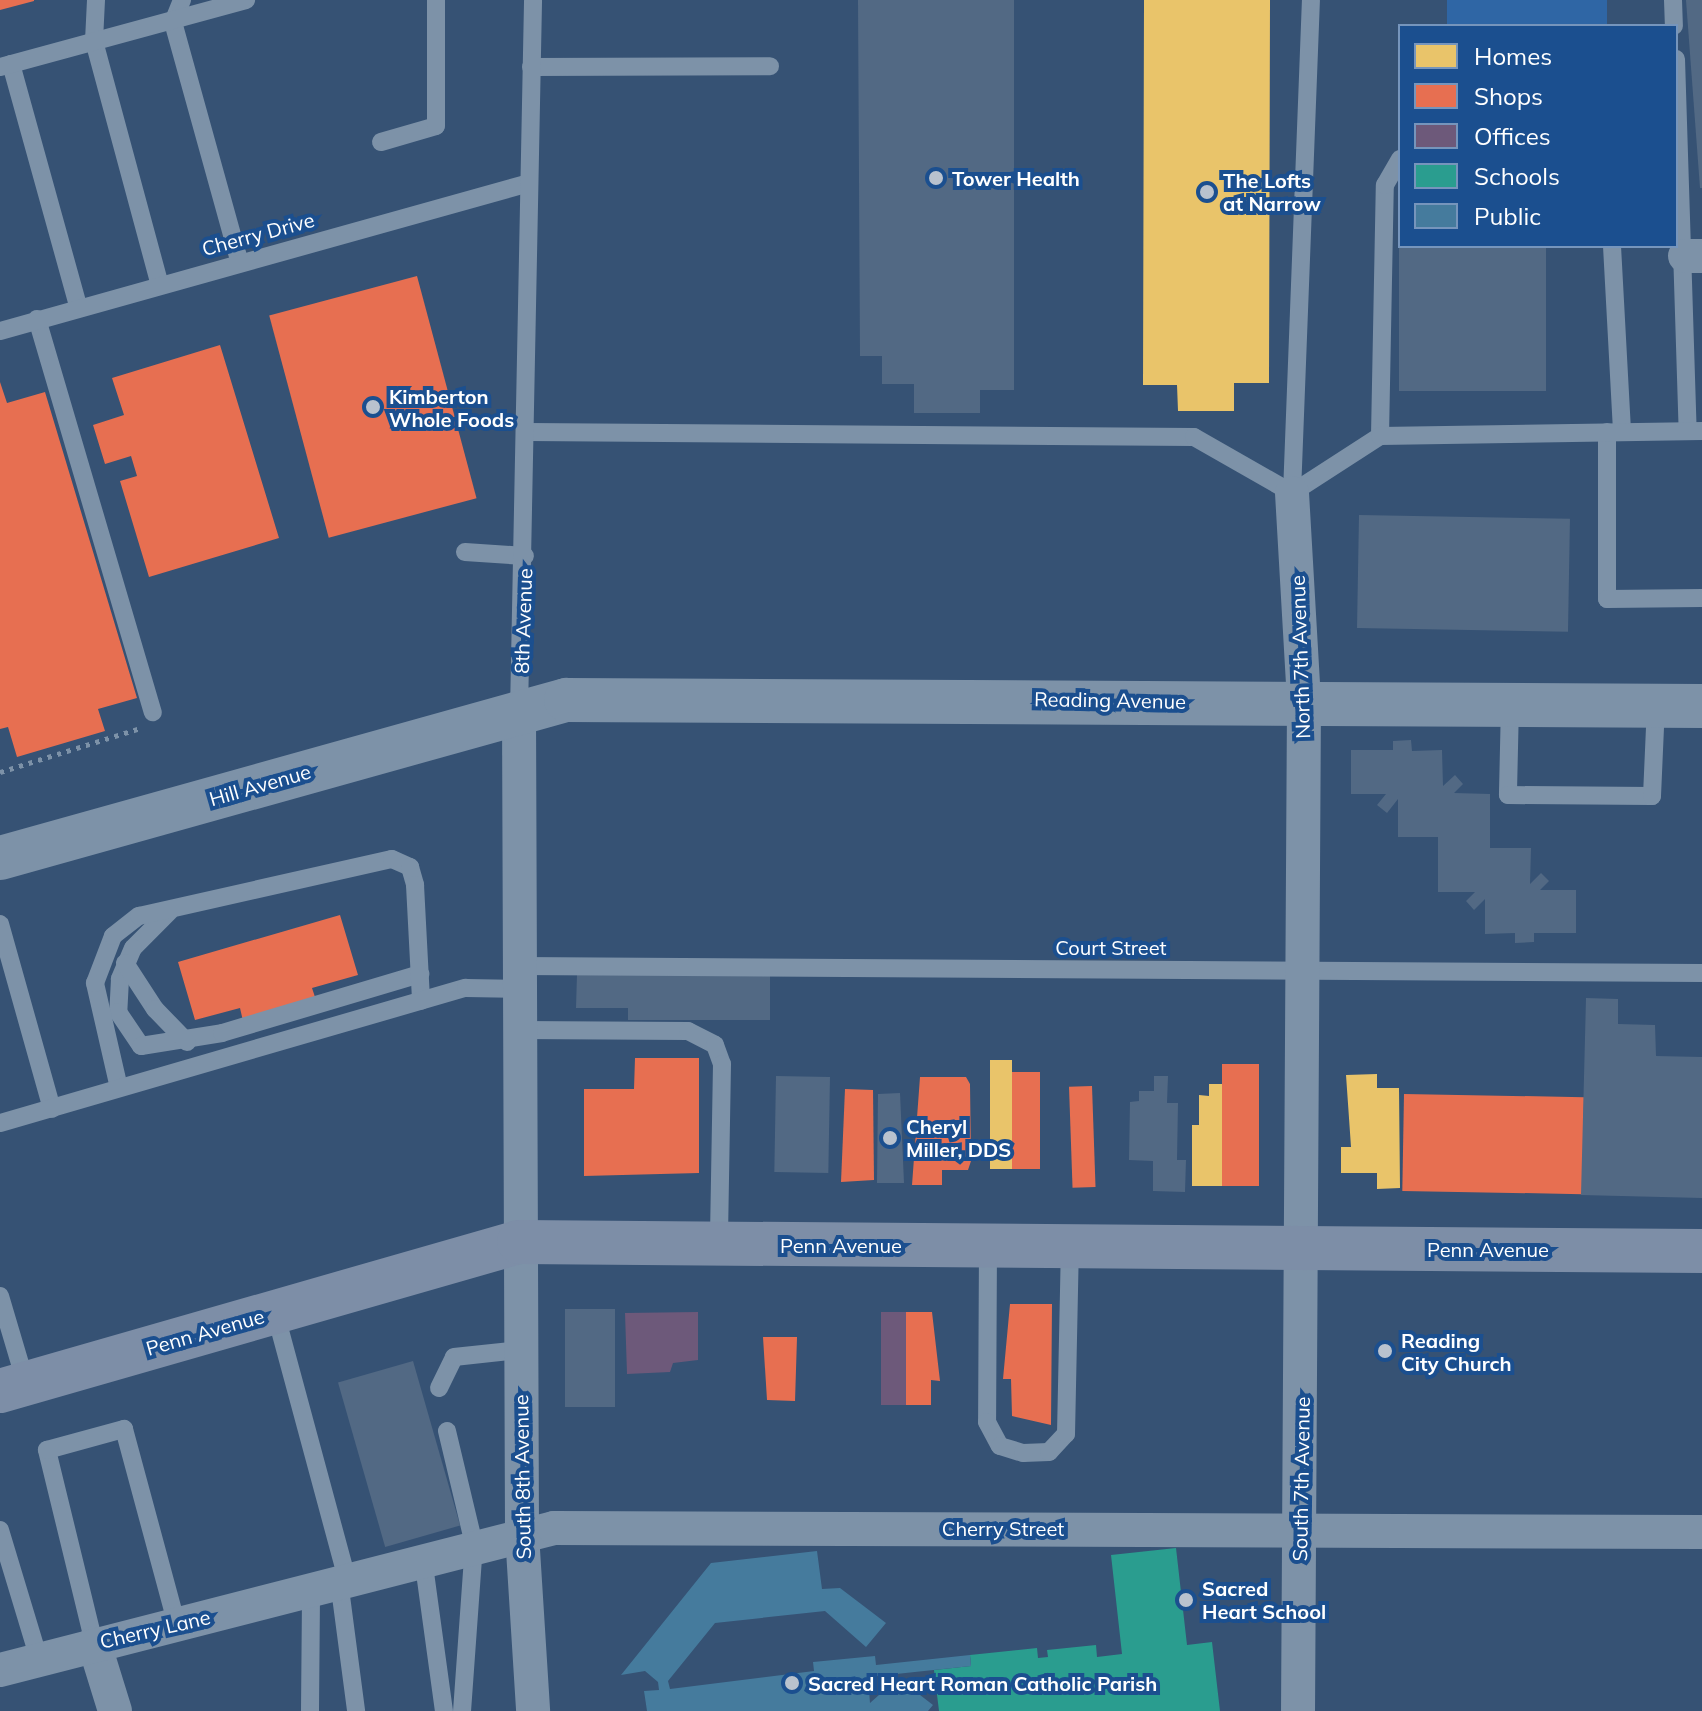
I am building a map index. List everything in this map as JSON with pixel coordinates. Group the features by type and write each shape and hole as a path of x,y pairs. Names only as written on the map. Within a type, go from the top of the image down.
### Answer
{"main road":[{"name":"Penn Avenue","path":"13,1388 519,1242 1702,1251"}],"street":[{"name":"North 7th Avenue","path":"1292,493 1304,702 1303,1248"},
{"name":"Reading Avenue","path":"519,712 624,696 1702,706"},
{"name":"Hill Avenue","path":"0,858 519,712"},
{"name":"8th Avenue","path":"519,712 519,1242"},
{"name":"South 8th Avenue","path":"519,1242 522,1534 533,1711"},
{"name":"South 7th Avenue","path":"1298,1711 1303,1248"},
{"name":"Cherry Street","path":"333,1583 522,1534 1301,1529 1702,1532"},
{"name":"Cherry Lane","path":"0,1670 333,1583"},
{"path":"94,1643 115,1711"}],"lane":[{"path":"96,0 94,41 159,282"},
{"path":"182,0 173,22 240,263"},
{"path":"78,305 5,66 246,0"},
{"path":"381,142 436,126 436,0"},
{"name":"8th Avenue","path":"519,712 528,432 533,0"},
{"path":"1292,493 1311,0"},
{"path":"1673,0 1674,24"},
{"path":"531,67 770,66"},
{"path":"1292,493 1380,436 1695,431 1694,256 1678,81"},
{"path":"1380,436 1385,185 1398,162"},
{"name":"Cherry Drive","path":"0,331 159,282 240,263 529,183"},
{"path":"1612,248 1614,432 1607,599 1702,598"},
{"path":"37,319 153,712"},
{"path":"528,432 1194,437 1292,493"},
{"path":"465,552 525,556"},
{"path":"1510,704 1508,795 1652,796 1656,706"},
{"path":"119,1088 97,1006 101,960 113,936 139,916 392,859 410,867 415,885 421,1001"},
{"path":"176,907 149,928 125,963 117,1002 132,1039 154,1048 187,1042 420,974"},
{"path":"0,924 52,1109"},
{"path":"125,963 187,1042"},
{"name":"Court Street","path":"0,1123 466,988 519,977 1302,970 1702,973"},
{"path":"519,1030 688,1031 715,1045 722,1064 719,1244"},
{"path":"988,1246 987,1422 1000,1446 1023,1453 1049,1452 1066,1434 1070,1246"},
{"path":"0,1296 13,1388"},
{"path":"275,1312 333,1583 356,1711"},
{"path":"439,1388 454,1357 520,1350"},
{"path":"94,1643 47,1450 124,1429 177,1625"},
{"path":"447,1431 474,1544 462,1711"},
{"path":"0,1530 39,1659"},
{"path":"423,1558 444,1711"},
{"path":"310,1711 333,1583"}],"path":[{"path":"0,772 126,734 153,712"}],"shaded area":[{"path":"1447,0 1607,0 1607,24 1447,24"}],"building: Homes":[{"name":"The Lofts at Narrow","path":"1144,0 1270,0 1269,383 1234,383 1234,411 1178,411 1177,385 1143,385"},
{"path":"990,1060 1012,1060 1012,1169 990,1169"},
{"path":"1377,1074 1377,1088 1399,1088 1400,1188 1377,1189 1377,1173 1341,1173 1341,1147 1351,1147 1346,1075"},
{"path":"1209,1084 1222,1084 1223,1186 1192,1186 1192,1125 1199,1125 1199,1095 1209,1096"}],"building: Shops":[{"path":"0,0 34,0 34,1 0,10"},
{"name":"Kimberton Whole Foods","path":"417,276 477,498 329,538 269,316"},
{"path":"220,345 279,538 149,577 120,481 137,476 131,456 105,464 93,425 124,415 112,378"},
{"path":"0,382 7,403 45,392 137,698 98,709 105,731 17,757 8,727 0,729"},
{"path":"340,915 358,975 312,988 316,1000 243,1021 240,1008 195,1020 178,962"},
{"path":"635,1058 699,1058 699,1173 584,1176 584,1089 634,1089"},
{"path":"1222,1064 1259,1064 1259,1186 1222,1186"},
{"path":"1012,1072 1040,1072 1040,1169 1012,1169"},
{"path":"920,1077 966,1077 970,1084 971,1161 968,1170 942,1170 942,1185 912,1185"},
{"path":"1092,1086 1096,1187 1073,1188 1069,1087"},
{"path":"845,1089 873,1090 874,1180 841,1182"},
{"path":"1404,1094 1584,1097 1582,1194 1402,1191"},
{"path":"1010,1304 1052,1304 1051,1425 1012,1416 1011,1379 1003,1379"},
{"path":"906,1312 932,1312 940,1381 931,1380 931,1405 905,1405"},
{"path":"763,1337 797,1337 795,1401 767,1400"}],"building: Offices":[{"path":"698,1312 698,1360 673,1363 670,1372 627,1374 625,1313"},
{"path":"881,1312 906,1312 906,1405 881,1405"}],"building: Schools":[{"name":"Sacred Heart School","path":"1176,1548 1187,1645 1212,1642 1220,1711 939,1711 934,1670 971,1666 970,1655 1037,1648 1038,1658 1048,1657 1047,1650 1096,1645 1097,1657 1122,1654 1111,1555"}],"building: Public":[{"path":"817,1551 822,1589 840,1588 886,1623 866,1647 825,1611 715,1623 668,1681 670,1689 814,1671 813,1662 875,1656 876,1665 970,1655 971,1666 868,1677 870,1703 898,1678 933,1705 928,1711 647,1711 644,1691 659,1690 658,1682 645,1671 621,1675 711,1563"}],"building: Other":[{"name":"Tower Health","path":"858,0 1014,0 1014,390 980,390 980,413 914,413 914,384 882,384 882,356 860,356"},
{"path":"1686,0 1702,0 1702,188 1700,188"},
{"path":"1399,248 1546,248 1546,391 1399,391"},
{"path":"1359,515 1570,519 1568,632 1357,628"},
{"path":"1411,740 1412,751 1442,750 1443,786 1455,775 1463,784 1454,793 1490,794 1490,848 1531,848 1530,884 1541,873 1549,881 1540,890 1576,890 1576,933 1534,933 1534,942 1515,943 1515,933 1485,934 1485,899 1474,910 1466,901 1475,892 1438,892 1438,837 1398,837 1398,799 1387,813 1377,805 1386,794 1351,794 1351,750 1393,750 1393,741"},
{"path":"577,974 770,974 770,1020 628,1020 628,1008 576,1008"},
{"path":"1586,998 1618,999 1618,1024 1655,1025 1656,1056 1702,1057 1702,1198 1581,1195"},
{"path":"776,1076 830,1077 828,1173 774,1172"},
{"path":"1154,1076 1168,1076 1167,1103 1178,1103 1177,1160 1186,1160 1185,1192 1153,1191 1153,1161 1129,1160 1130,1102 1139,1101 1139,1091 1154,1091"},
{"name":"Cheryl Miller, DDS","path":"900,1093 904,1183 877,1183 878,1094"},
{"path":"565,1309 615,1309 615,1407 565,1407"},
{"path":"413,1361 460,1525 385,1547 338,1382"}],"place":[{"name":"Tower Health","path":"936,178"},
{"name":"The Lofts at Narrow","path":"1207,192"},
{"name":"Kimberton Whole Foods","path":"373,407"},
{"name":"Cheryl Miller, DDS","path":"890,1138"},
{"name":"Reading City Church","path":"1385,1351"},
{"name":"Sacred Heart School","path":"1186,1600"},
{"name":"Sacred Heart Roman Catholic Parish","path":"792,1683"}]}
